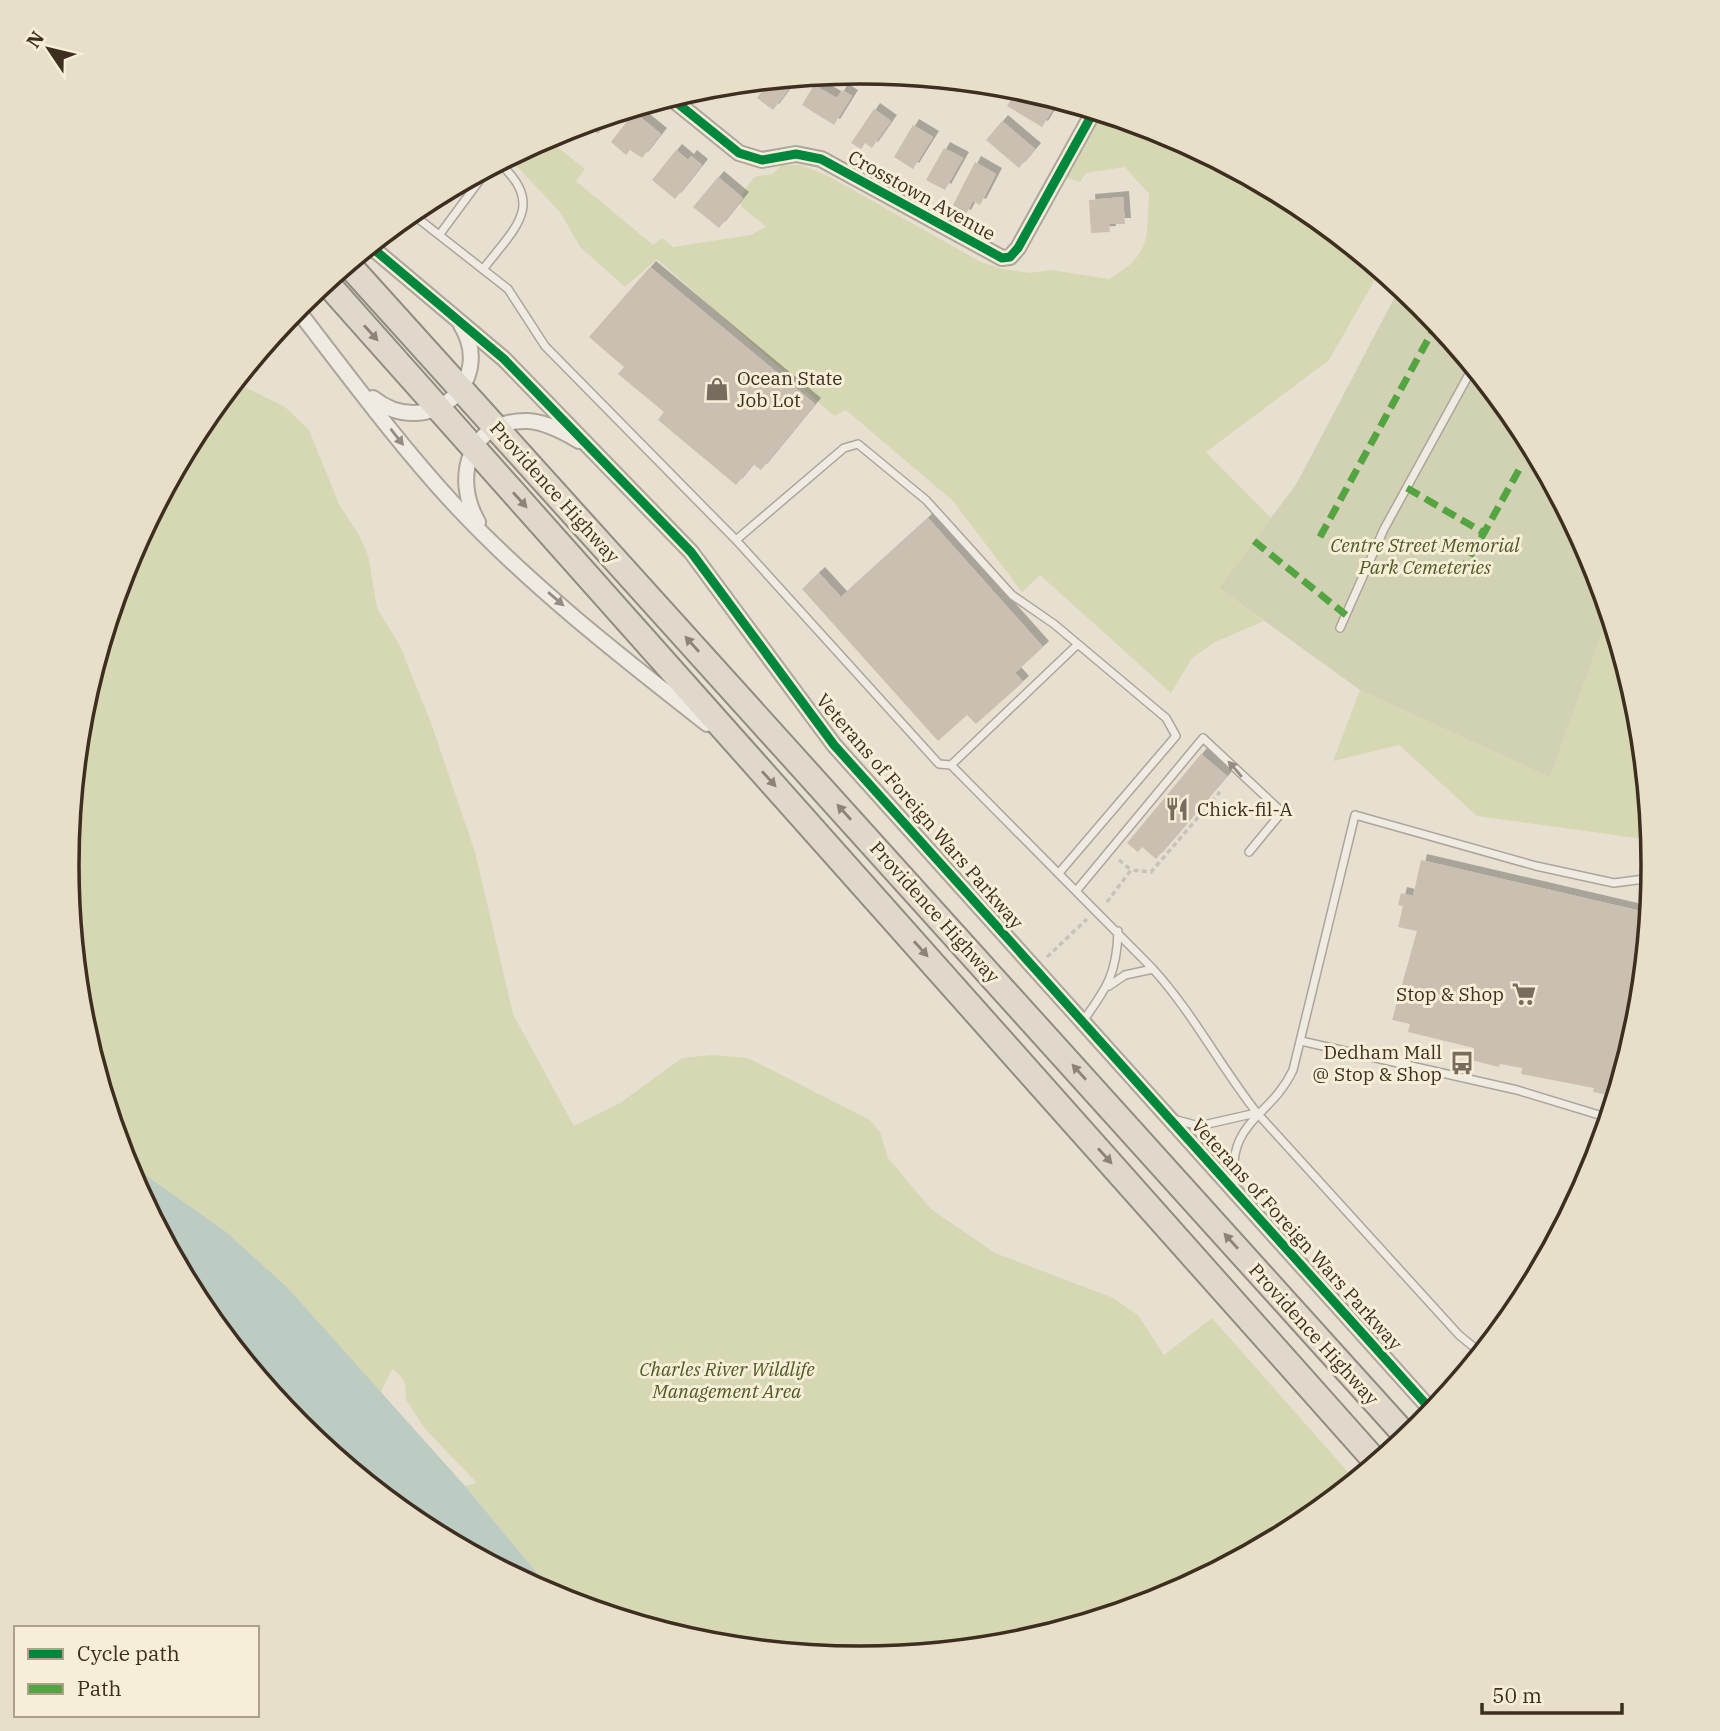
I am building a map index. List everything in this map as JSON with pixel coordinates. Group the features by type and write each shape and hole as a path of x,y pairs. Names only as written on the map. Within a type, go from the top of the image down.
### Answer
{"highway":[{"path":"354,271 461,388"},
{"path":"333,290 475,449"},
{"name":"Providence Highway","path":"461,388 1400,1429"},
{"name":"Providence Highway","path":"475,449 1371,1456"}],"street":[{"name":"Crosstown Avenue","path":"680,106 739,153 762,160 796,154 821,159 1002,258 1010,257 1018,248 1089,119"},
{"name":"Veterans of Foreign Wars Parkway","path":"377,252 504,359 598,453 713,579 834,745 1426,1404"},
{"path":"355,383 395,411 426,413 439,408 461,388 472,360 471,347 461,325 445,307"},
{"path":"304,318 432,480 486,536 639,670 749,757"},
{"path":"486,536 466,495 467,463 475,449 497,428 513,422 545,425 598,453"}],"lane":[{"path":"484,268 524,211 525,196 517,179 506,169"},
{"path":"440,234 476,185"},
{"path":"421,220 508,289 545,346 736,540 939,764 951,765 1118,931 1185,1006 1236,1087 1257,1113 1459,1335 1474,1348"},
{"path":"1340,628 1384,529 1468,376"},
{"path":"736,540 844,448 858,444 926,500 1012,595 1078,644 1166,719 1176,736 1059,873"},
{"path":"951,765 1078,644"},
{"path":"1077,890 1203,738 1282,812 1249,852"},
{"path":"1236,1192 1234,1159 1257,1113 1287,1084 1301,1041 1355,815 1536,866 1614,883 1641,879"},
{"path":"1083,1022 1108,987 1117,961 1118,931"},
{"path":"1108,987 1125,975 1153,969"},
{"path":"1301,1041 1517,1090 1600,1115"},
{"path":"1169,1118 1199,1126 1257,1113"}],"path":[{"path":"1115,856 1131,870 1152,872 1220,792"},
{"path":"1107,902 1131,870"},
{"path":"1045,958 1087,919"},
{"path":"1213,1136 1223,1147"}],"green space":[{"path":"1098,122 1111,126 1206,165 1251,189 1336,246 1376,279 1329,360 1206,452 1271,518 1219,588 1264,621 1215,642 1192,658 1171,693 1040,575 1022,592 953,501 846,410 834,416 657,259 625,287 580,247 560,212 515,164 556,146 585,169 576,181 653,245 662,238 673,247 751,235 766,227 742,207 739,199 754,177 772,174 782,165 801,165 830,177 981,262 1030,273 1051,270 1109,279 1123,270 1140,253 1148,223 1149,194 1125,167 1086,173 1080,182 1067,178"},
{"name":"Centre Street Memorial Park Cemeteries","path":"1395,297 1447,350 1510,431 1561,520 1600,614 1604,627 1550,777 1360,690 1219,588 1297,483"},
{"name":"Charles River Wildlife Management Area","path":"243,386 285,407 309,430 339,504 368,555 377,608 400,646 430,720 475,852 513,1014 574,1126 620,1103 682,1058 712,1055 748,1058 870,1120 880,1132 888,1158 931,1209 995,1253 1111,1297 1138,1315 1164,1355 1212,1318 1350,1474 1294,1515 1206,1566 1111,1605 1062,1620 962,1640 860,1647 758,1640 708,1632 609,1605 541,1578 465,1486 477,1483 426,1430 406,1400 403,1379 392,1369 380,1394 286,1286 225,1231 142,1173 120,1117 105,1068 85,967 80,917 80,814 94,713 120,614 159,520 183,475 210,431"},
{"path":"1604,627 1615,663 1635,764 1640,839 1477,816 1399,745 1333,761 1360,690 1550,777"}],"shaded area":[{"path":"142,1173 225,1231 286,1286 465,1486 541,1578 469,1542 426,1515 345,1453 308,1418 273,1381 210,1300 183,1256"}],"building":[{"path":"814,86 837,98 842,90 852,96 834,125 802,105"},
{"path":"790,88 773,110 757,98 763,91"},
{"path":"1011,99 1053,109 1042,127 1007,106"},
{"path":"874,109 891,121 872,148 865,143 861,149 851,143"},
{"path":"640,117 661,134 642,158 630,150 626,155 611,142 628,120"},
{"path":"1002,121 1035,149 1019,168 986,140"},
{"path":"913,125 933,137 913,169 894,157"},
{"path":"944,148 963,158 945,190 926,180"},
{"path":"676,150 688,160 691,156 702,165 675,199 652,180"},
{"path":"975,162 996,174 980,205 973,201 965,216 951,209"},
{"path":"718,177 743,198 719,228 693,207"},
{"path":"1123,197 1125,224 1109,224 1110,232 1091,233 1089,200"},
{"name":"Ocean State Job Lot","path":"650,267 815,404 761,470 753,464 736,485 658,420 664,412 618,374 624,367 589,337"},
{"path":"928,518 1043,647 1015,673 1023,682 976,724 967,715 938,741 802,589 819,573 841,597"},
{"name":"Chick-fil-A","path":"1201,754 1227,776 1156,859 1142,847 1138,852 1127,843"},
{"path":"1421,860 1640,911 1635,967 1626,1018 1607,1095 1593,1092 1594,1088 1521,1074 1522,1068 1500,1064 1499,1067 1471,1060 1474,1048 1408,1032 1410,1024 1392,1020 1417,931 1398,927 1403,906 1398,905 1401,893 1413,896"}],"marked path":[{"path":"1320,537 1431,333"},
{"path":"1407,488 1484,533 1520,468"},
{"path":"1459,574 1484,533"},
{"path":"1254,541 1346,615"}],"cycle path":[{"path":"680,106 739,153 762,160 796,154 821,159 1002,258 1010,257 1018,248 1089,119"},
{"path":"377,252 504,359 691,552 834,745 1426,1404"}],"place":[{"name":"Ocean State Job Lot","path":"717,389"},
{"name":"Chick-fil-A","path":"1177,809"},
{"name":"Stop & Shop","path":"1524,994"},
{"name":"Dedham Mall @ Stop & Shop","path":"1462,1063"}]}
